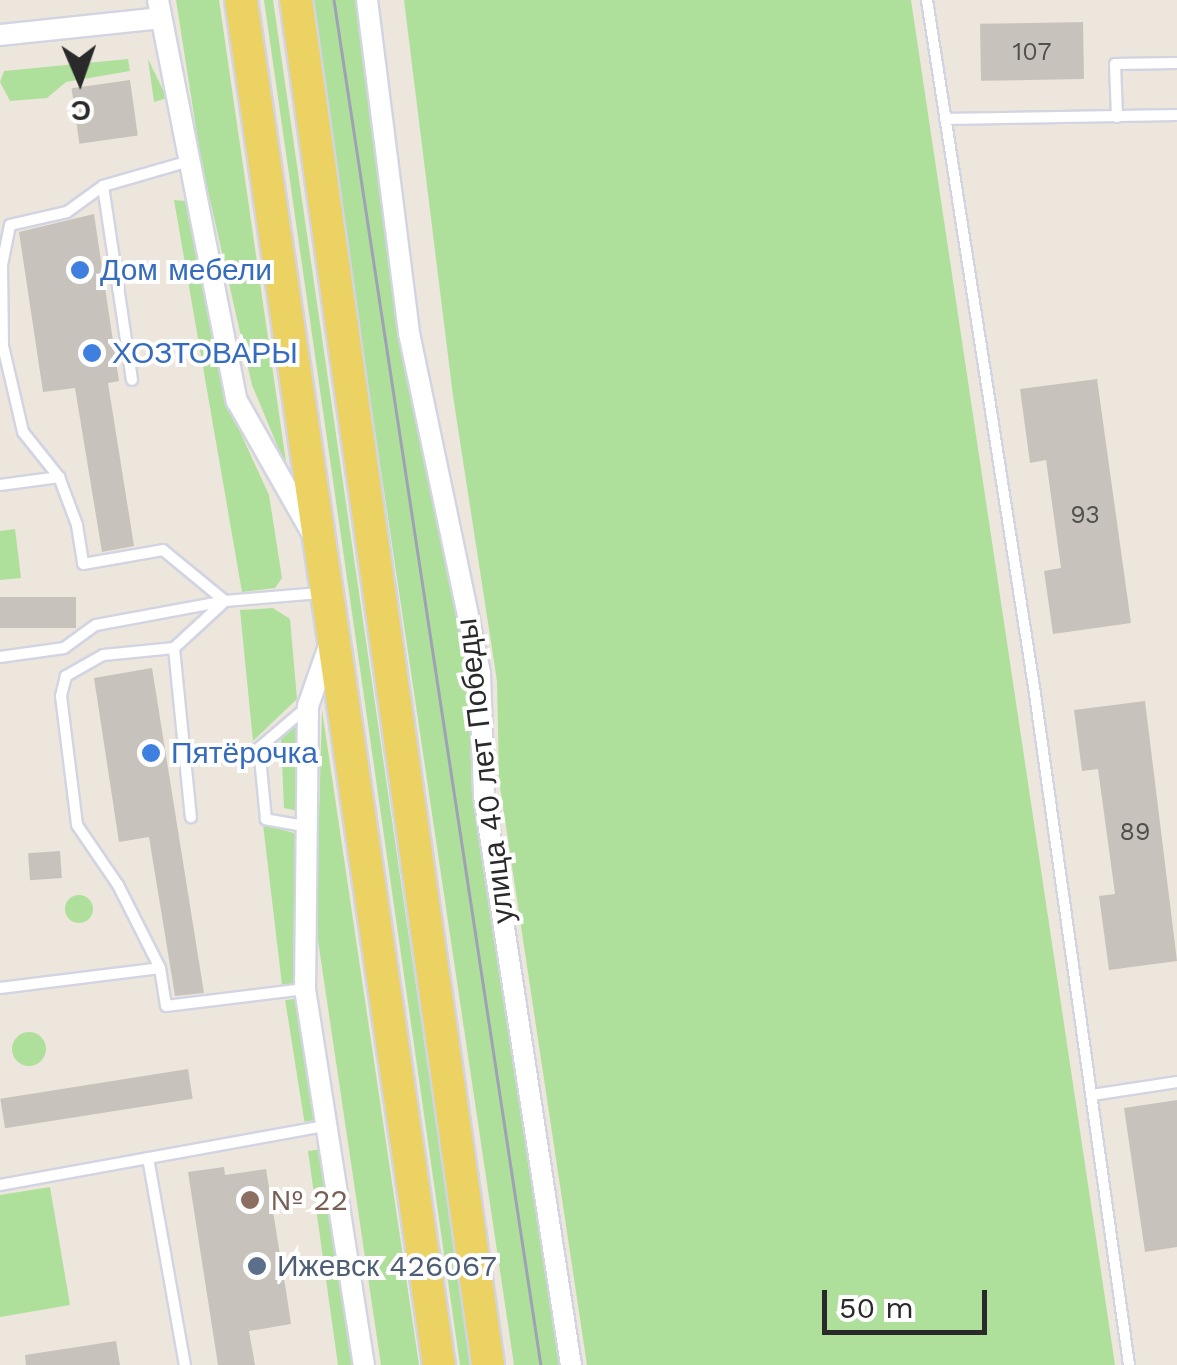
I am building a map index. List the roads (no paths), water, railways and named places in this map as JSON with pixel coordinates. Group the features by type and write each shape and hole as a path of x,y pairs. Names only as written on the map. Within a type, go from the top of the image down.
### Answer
{"main road":[{"path":"240,0 439,1365"},
{"path":"296,0 488,1365"}],"street":[{"name":"улица 40 лет Победы","path":"368,0 409,333 480,674 484,796 571,1365"},
{"path":"0,36 160,9 186,162 237,401 319,544"},
{"path":"332,639 308,706 304,988 364,1365"}],"lane":[{"path":"927,0 1129,1365"},
{"path":"1117,117 1115,64 1177,63"},
{"path":"945,120 1177,115"},
{"path":"186,162 103,186 67,212 10,224 2,265 3,346 23,432 58,477 78,525 83,564 163,550 225,601"},
{"path":"103,186 132,380"},
{"path":"0,485 58,477"},
{"path":"0,657 64,648 96,625 225,601 326,592"},
{"path":"225,601 174,648 103,654 66,676 61,696 77,826 118,885 160,968 166,1006 304,988"},
{"path":"174,648 191,817"},
{"path":"304,826 266,819 260,748 308,706"},
{"path":"0,988 160,968"},
{"path":"1092,1095 1177,1082"},
{"path":"0,1185 326,1126"},
{"path":"148,1158 185,1365"}],"tram line":[{"path":"334,0 541,1365"}],"place":[{"name":"Дом мебели","path":"80,270"},
{"name":"ХОЗТОВАРЫ","path":"92,353"},
{"name":"Пятёрочка","path":"151,753"},
{"name":"№ 22","path":"250,1200"},
{"name":"Ижевск 426067","path":"257,1266"}]}
